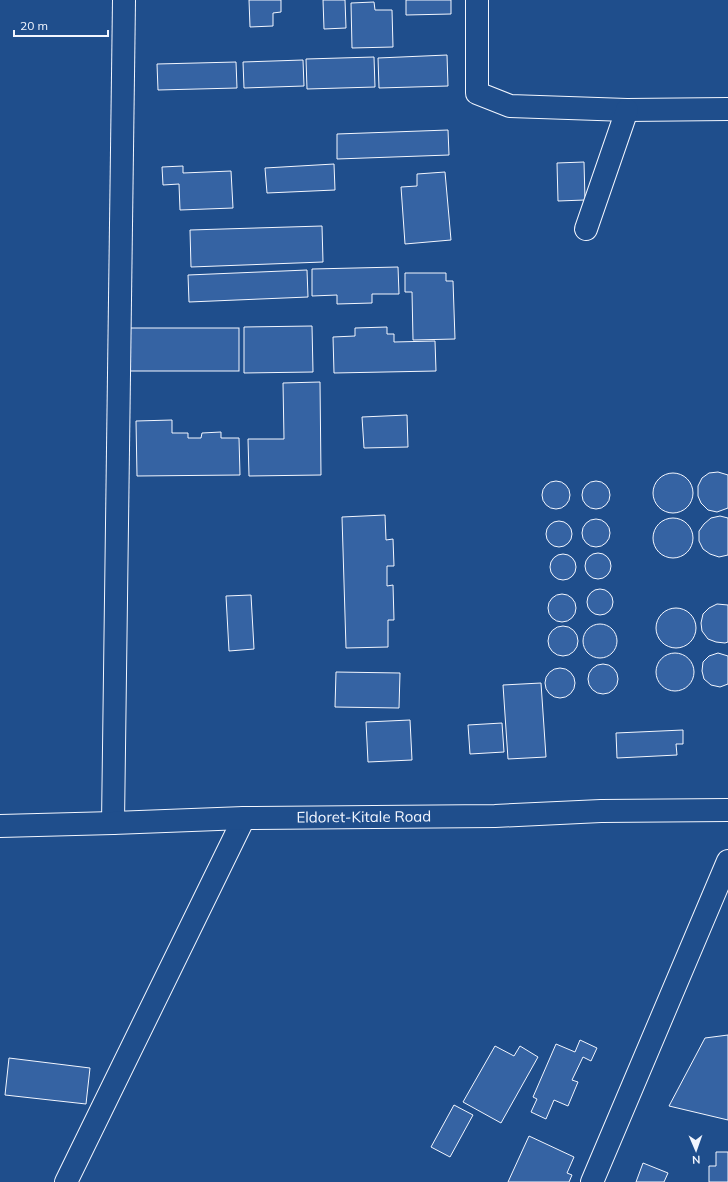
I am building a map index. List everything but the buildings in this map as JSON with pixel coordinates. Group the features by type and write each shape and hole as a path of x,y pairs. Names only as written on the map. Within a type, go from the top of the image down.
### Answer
{"main road":[{"path":"113,823 124,0"},
{"path":"477,0 477,93 510,106 627,110 728,109"},
{"path":"586,228 627,110"},
{"name":"Eldoret-Kitale Road","path":"0,826 244,818 495,816 601,811 728,810"},
{"path":"66,1182 244,818"},
{"path":"592,1182 728,861"}]}
